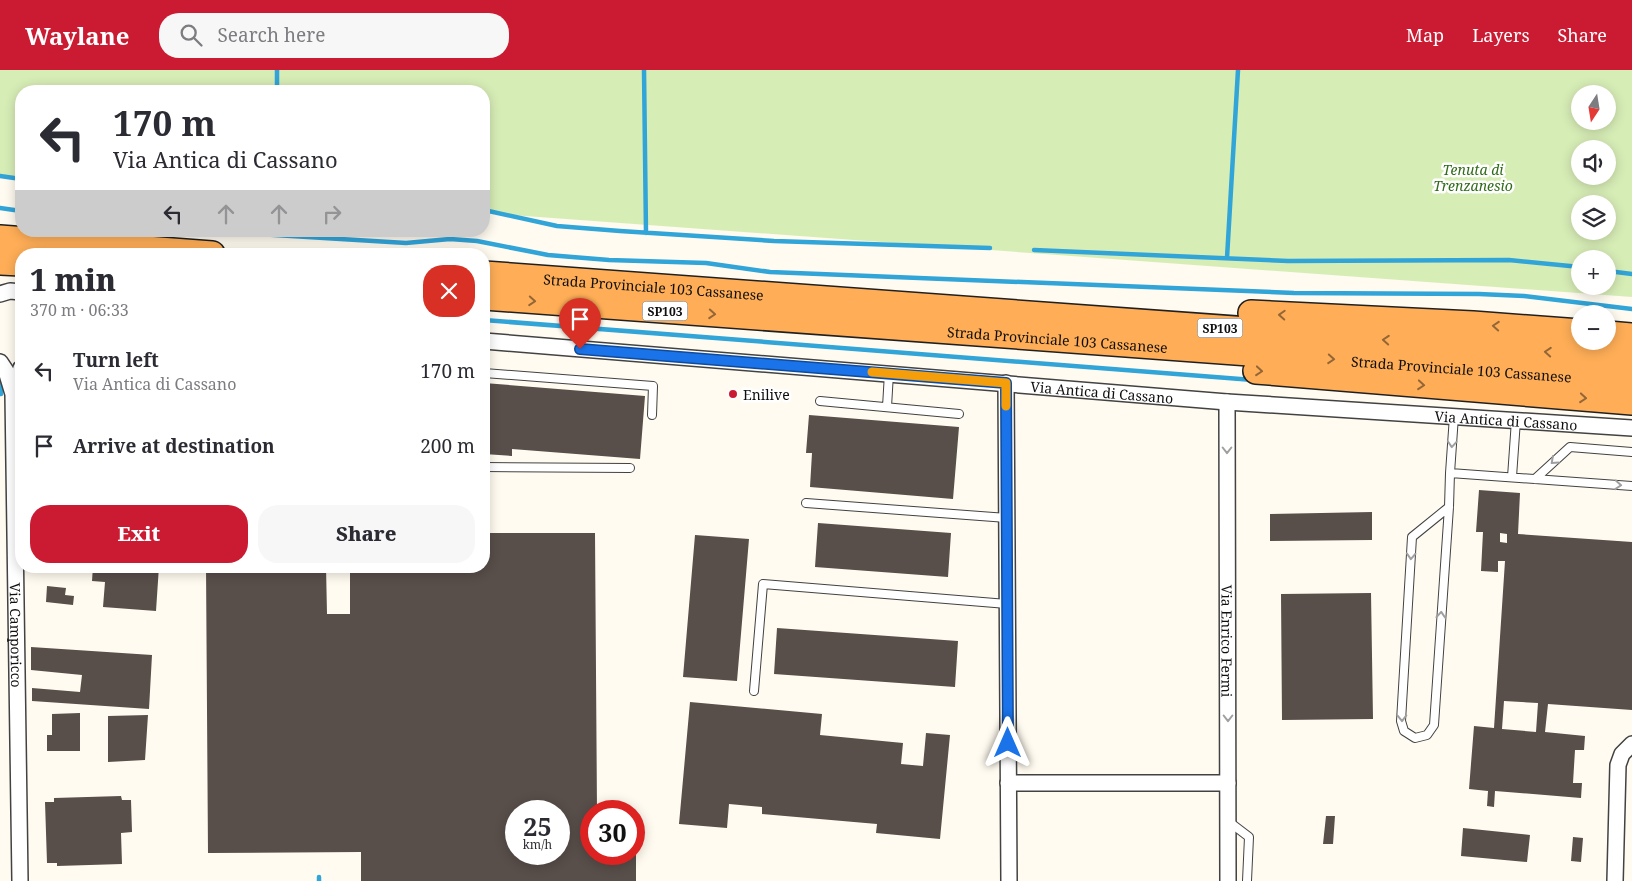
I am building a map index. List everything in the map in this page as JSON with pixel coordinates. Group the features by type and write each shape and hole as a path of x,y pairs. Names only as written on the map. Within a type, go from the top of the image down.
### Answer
{"highway":[{"path":"0,238 132,248"},
{"path":"0,262 15,263"},
{"name":"Strada Provinciale 103 Cassanese","path":"490,274 1632,358"},
{"name":"Strada Provinciale 103 Cassanese","path":"490,297 1632,381"},
{"name":"SP103","path":"807,298 1024,302 1473,324 1571,331"},
{"name":"SP103","path":"846,324 967,343 1335,378 1632,402"},
{"path":"1616,335 1632,336"}],"street":[{"path":"0,294 15,293"},
{"name":"Via Antica di Cassano","path":"490,341 1227,402 1632,428"},
{"path":"0,357 15,358"},
{"name":"Via Camporicco","path":"0,362 6,371 13,394 15,533"},
{"path":"1006,383 1009,881"},
{"path":"13,394 15,388"},
{"name":"Via Enrico Fermi","path":"1227,402 1228,881"},
{"name":"Via Camporicco","path":"16,573 20,881"},
{"path":"1615,881 1618,765 1622,754 1632,744"},
{"path":"1008,783 1228,783"}],"lane":[{"path":"490,373 653,386 652,415"},
{"path":"887,407 889,373"},
{"path":"820,401 959,414"},
{"path":"1448,507 1412,537 1401,721 1404,731 1415,738 1427,735 1434,724 1454,416"},
{"path":"1512,477 1516,420"},
{"path":"1535,479 1570,447 1632,452"},
{"path":"490,467 630,468"},
{"path":"1450,473 1632,486"},
{"path":"806,503 1007,518"},
{"path":"754,691 763,584 1007,604"},
{"path":"1228,821 1248,837 1247,881"}],"green space":[{"name":"Tenuta di Trenzanesio","path":"0,70 1632,70 1632,297 1605,295 1616,295 1616,250 1571,250 1571,293 490,213 490,85 15,85 15,176 0,175"}],"building":[{"path":"490,383 645,396 640,459 512,449 512,456 490,454"},
{"path":"809,415 959,427 953,499 810,487 812,453 806,453"},
{"path":"1479,490 1520,493 1518,534 1632,542 1632,710 1548,704 1545,732 1585,736 1584,750 1575,750 1573,783 1582,783 1581,798 1495,791 1494,807 1487,806 1488,791 1469,789 1474,726 1494,728 1505,561 1498,561 1498,572 1481,571 1483,532 1476,532","holes":["1500,533 1507,534 1507,543 1500,542","1504,701 1538,703 1536,732 1502,729"]},
{"path":"1372,512 1372,540 1270,541 1270,514"},
{"path":"818,523 951,533 948,577 815,567"},
{"path":"490,533 595,533 597,800 580,800 580,865 636,865 636,881 361,881 361,852 208,853 206,573 326,573 327,614 350,614 350,573 490,573"},
{"path":"695,535 749,539 737,681 683,677"},
{"path":"93,573 159,573 156,611 103,607 105,582 92,581"},
{"path":"47,586 66,588 65,595 74,596 73,605 46,602"},
{"path":"1371,593 1373,719 1282,720 1281,594"},
{"path":"777,628 958,641 955,687 774,674"},
{"path":"31,647 152,655 149,709 32,701 32,688 80,692 82,675 31,670"},
{"path":"690,702 822,714 820,735 903,743 901,764 923,766 926,733 950,735 940,839 876,833 877,824 762,814 762,807 729,804 727,828 679,824"},
{"path":"80,713 80,751 47,751 47,735 52,735 52,714"},
{"path":"148,715 145,760 108,762 108,716"},
{"path":"121,796 122,800 131,800 132,832 121,833 122,864 57,866 57,863 47,863 45,802 54,802 54,798"},
{"path":"1326,816 1335,816 1333,844 1323,844"},
{"path":"1463,828 1530,835 1527,862 1461,856"},
{"path":"1573,837 1583,838 1581,862 1571,861"}],"waterway":[{"path":"277,70 277,85"},
{"path":"644,70 646,233"},
{"path":"1227,258 1238,70"},
{"path":"0,176 15,178"},
{"path":"0,208 15,210"},
{"path":"490,211 557,226 620,231 774,241 990,248"},
{"path":"308,237 406,243 450,239 477,241 548,255 609,260 706,263 770,272 1294,293 1479,294 1524,296 1632,309"},
{"path":"1034,250 1288,261 1509,260 1571,266"},
{"path":"1616,272 1632,274"},
{"path":"490,320 1253,380"},
{"path":"0,382 1,394"}],"slow traffic":[{"path":"872,372 1006,383 1006,406"}],"place":[{"name":"Enilive","path":"733,394"}],"route":[{"path":"580,349 1006,383 1008,743"}]}
